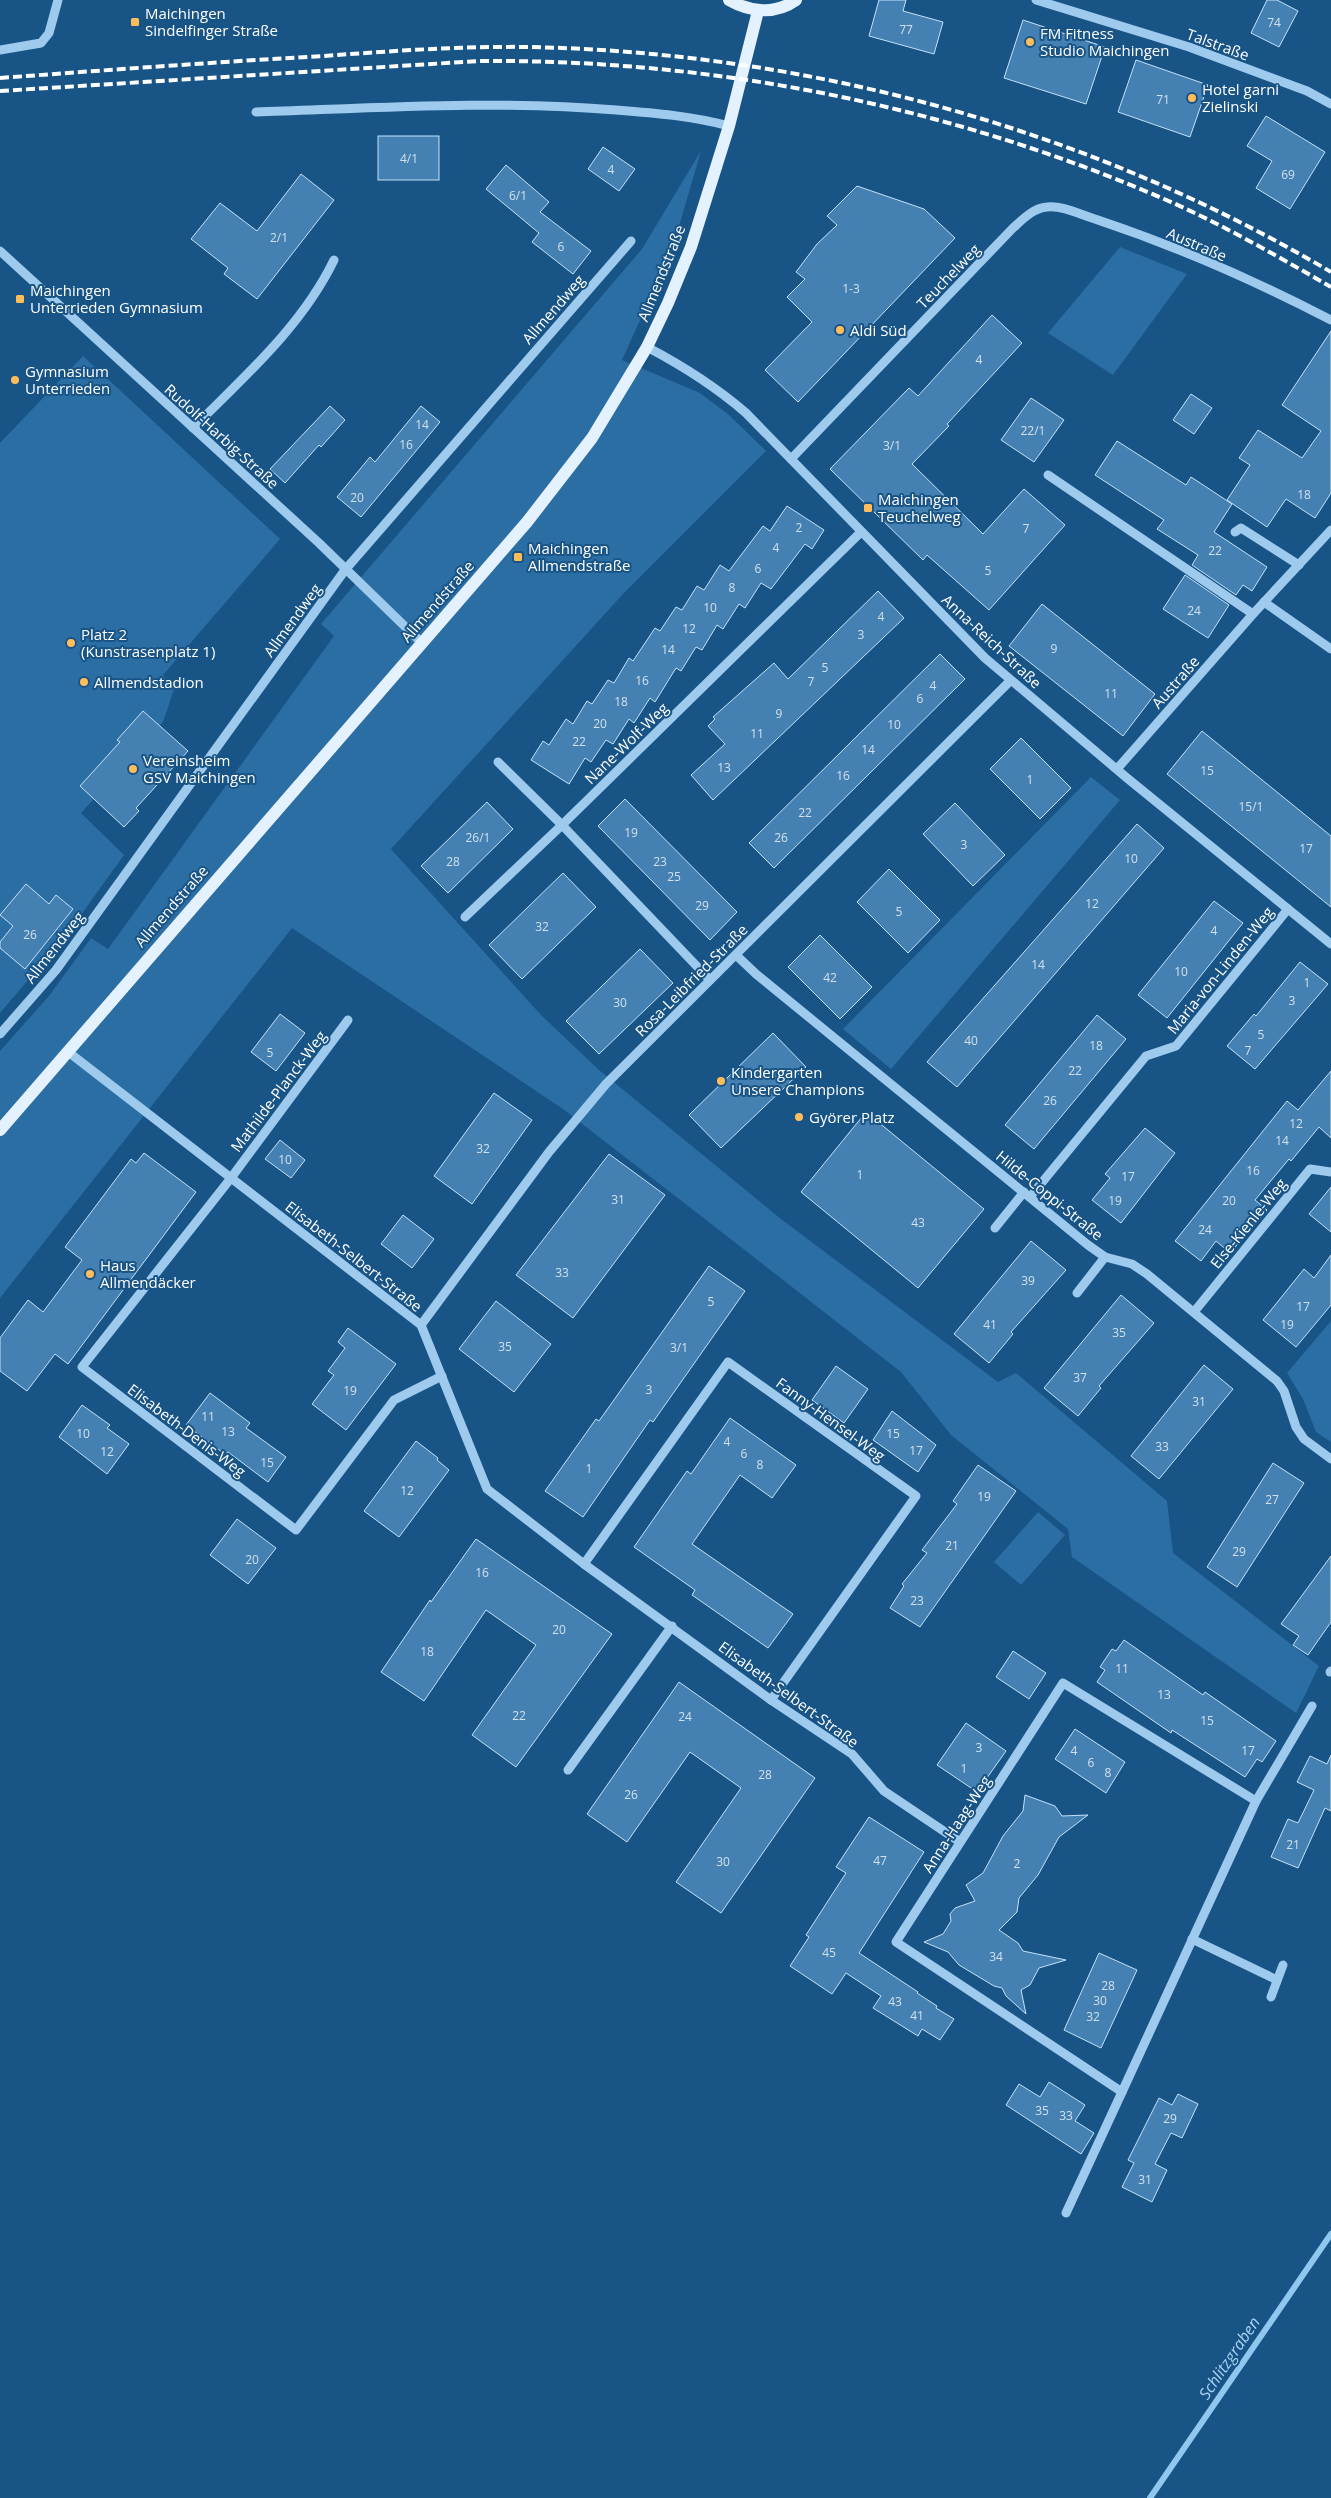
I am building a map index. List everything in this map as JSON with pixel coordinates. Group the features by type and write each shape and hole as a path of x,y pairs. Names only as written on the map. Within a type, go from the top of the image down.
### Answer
{"main road":[{"path":"729,0 743,7 758,11 774,10 796,0"},
{"name":"Allmendstraße","path":"0,1130 422,643 565,474 592,438 647,347 691,247 729,126 758,11"}],"street":[{"path":"0,50 41,42 49,33 58,0"},
{"name":"Talstraße","path":"1036,0 1189,47 1307,91 1331,104"},
{"path":"256,112 511,105 648,112 705,119 729,126"},
{"name":"Austraße","path":"1048,206 1061,208 1128,230 1221,269 1331,320"},
{"name":"Teuchelweg","path":"790,459 1012,229 1025,217 1048,206"},
{"name":"Allmendweg","path":"0,1034 56,970 345,570 630,242"},
{"name":"Rudolf-Harbig-Straße","path":"0,251 193,428 422,643"},
{"path":"193,428 288,330 322,284 334,260"},
{"name":"Anna-Reich-Straße","path":"647,347 686,367 716,388 746,413 985,658 1010,681 1331,944"},
{"path":"1048,475 1253,614"},
{"path":"1235,532 1241,528 1298,565"},
{"name":"Austraße","path":"1117,769 1253,614 1331,530"},
{"name":"Nane-Wolf-Weg","path":"465,917 862,532"},
{"path":"1264,602 1331,649"},
{"name":"Rosa-Leibfried-Straße","path":"421,1325 549,1152 588,1104 1010,681"},
{"path":"498,762 562,825 710,980"},
{"name":"Maria-von-Linden-Weg","path":"995,1228 1027,1195 1146,1056 1176,1046 1288,909"},
{"name":"Hilde-Coppi-Straße","path":"736,955 756,974 1105,1257 1132,1264 1194,1312 1277,1381 1284,1391 1296,1426 1304,1439 1331,1459"},
{"name":"Mathilde-Planck-Weg","path":"230,1178 348,1020"},
{"name":"Elisabeth-Selbert-Straße","path":"67,1051 421,1325 487,1489 584,1564 672,1626 771,1700 852,1754 884,1791 960,1842"},
{"name":"Else-Kienle-Weg","path":"1194,1312 1310,1169 1331,1172"},
{"name":"Elisabeth-Denis-Weg","path":"230,1178 82,1368 296,1530 394,1400 442,1376"},
{"path":"1077,1293 1105,1257"},
{"name":"Fanny-Hensel-Weg","path":"584,1564 728,1362 916,1496 771,1700"},
{"path":"568,1770 672,1626"},
{"name":"Anna-Haag-Weg","path":"1122,2092 896,1942 1063,1683 1256,1801"},
{"path":"1066,2213 1256,1801 1312,1706"},
{"path":"1192,1939 1277,1980"},
{"path":"1271,1996 1283,1965"}],"shaded area":[{"path":"701,151 673,247 622,360 700,393 729,415 766,451 623,594 391,849 541,1015 599,1070 781,1219 998,1382 1016,1373 1167,1501 1173,1553 1319,1666 1296,1713 1072,1557 1068,1529 951,1435 901,1372 563,1109 292,928 0,1298 0,1051 49,996 91,938 108,949 334,636 321,624 642,249"},
{"path":"1120,247 1187,274 1113,375 1048,333"},
{"name":"Allmendstadion","path":"83,356 280,539 163,675 174,689 163,722 81,813 124,855 68,933 0,1013 0,443"},
{"path":"1091,777 1120,800 891,1069 843,1029"},
{"path":"1331,1321 1331,1442 1316,1432 1303,1399 1287,1373"},
{"path":"1038,1512 1065,1535 1021,1585 994,1562"}],"building":[{"path":"879,0 906,0 903,11 943,22 934,54 869,36"},
{"path":"1267,0 1277,0 1298,11 1279,47 1251,33"},
{"path":"1023,20 1105,47 1086,104 1004,78"},
{"path":"1136,60 1208,85 1190,137 1118,112"},
{"path":"1266,116 1325,152 1290,209 1256,188 1272,161 1247,146"},
{"path":"378,136 439,136 439,180 378,180"},
{"path":"603,147 635,169 619,191 588,169"},
{"path":"506,165 549,202 540,212 591,251 573,274 532,242 539,233 486,189"},
{"path":"301,174 334,200 257,299 224,274 228,268 191,239 220,203 257,231"},
{"path":"857,186 924,209 955,238 798,402 765,370 812,322 787,297 805,279 796,272 817,244 837,225 827,216"},
{"path":"992,315 1022,343 947,424 949,426 912,464 983,534 1024,489 1065,525 989,610 927,555 923,560 830,469 909,388 918,396"},
{"path":"1331,331 1331,493 1315,518 1286,499 1267,527 1227,500 1250,465 1239,458 1258,430 1302,458 1321,431 1282,405"},
{"path":"1191,394 1212,408 1194,434 1173,420"},
{"path":"1031,398 1064,420 1034,462 1001,440"},
{"path":"330,406 345,420 321,447 319,445 285,483 270,469"},
{"path":"421,406 440,422 361,517 337,497 370,457 375,462"},
{"path":"1117,441 1186,485 1191,477 1232,504 1214,532 1267,567 1252,591 1243,585 1236,595 1192,565 1198,555 1157,529 1164,520 1095,475"},
{"path":"787,506 824,530 812,549 805,544 771,589 761,583 745,608 739,604 723,629 717,625 702,650 696,647 681,671 676,668 655,702 650,698 634,723 629,719 613,744 606,740 591,762 585,758 569,784 531,760 543,741 549,745 566,719 573,724 587,701 592,704 608,680 614,683 629,658 633,661 655,628 660,631 676,607 682,610 697,586 704,590 720,565 729,571 763,526 770,531"},
{"path":"1185,575 1229,605 1208,638 1163,609"},
{"path":"878,591 904,618 713,800 691,775 725,744 708,726 715,719 713,717 774,663 788,679"},
{"path":"1042,604 1155,694 1123,736 1009,646"},
{"path":"940,654 965,679 774,868 749,843"},
{"name":"Vereinsheim GSV Maichingen","path":"143,711 188,751 136,808 139,811 124,827 80,786 120,742 117,740"},
{"path":"1202,731 1331,836 1331,907 1167,774"},
{"path":"1021,738 1071,788 1040,819 990,769"},
{"path":"625,799 737,912 710,940 598,826"},
{"path":"487,802 513,829 448,893 421,866"},
{"path":"955,803 1005,855 973,886 923,834"},
{"path":"1137,824 1164,848 957,1087 927,1062"},
{"path":"889,869 940,920 908,953 857,902"},
{"path":"563,873 596,907 522,979 489,945"},
{"path":"26,884 49,904 56,895 73,909 25,969 0,948 0,942 13,926 0,915"},
{"path":"1214,901 1243,923 1167,1018 1138,995"},
{"path":"820,935 872,987 840,1019 788,967"},
{"path":"640,949 673,983 599,1054 566,1021"},
{"path":"1300,962 1328,984 1255,1069 1227,1046 1254,1014 1256,1016"},
{"path":"280,1014 305,1033 276,1071 251,1052"},
{"path":"1097,1015 1126,1039 1034,1149 1005,1125"},
{"path":"773,1033 806,1067 721,1148 689,1115"},
{"path":"1331,1071 1331,1138 1319,1127 1291,1161 1289,1159 1255,1200 1267,1210 1230,1253 1216,1241 1201,1261 1175,1241 1287,1101 1298,1110"},
{"path":"494,1093 532,1120 472,1204 434,1176"},
{"path":"866,1112 984,1209 918,1288 801,1192"},
{"path":"1145,1128 1175,1153 1121,1223 1092,1200 1110,1178 1105,1174"},
{"path":"280,1140 305,1160 291,1178 265,1159"},
{"name":"Haus Allmendäcker","path":"144,1153 196,1192 68,1364 55,1354 27,1391 0,1371 0,1338 28,1300 43,1312 82,1260 65,1247 131,1159 136,1163"},
{"path":"609,1154 665,1195 573,1318 516,1275"},
{"path":"1331,1187 1331,1232 1309,1214"},
{"path":"403,1215 434,1239 412,1268 381,1244"},
{"path":"1031,1241 1066,1270 1011,1332 1013,1334 989,1363 954,1334"},
{"path":"1331,1255 1331,1305 1296,1347 1263,1320 1304,1269 1314,1278"},
{"path":"709,1266 745,1291 653,1422 650,1420 583,1517 545,1491 596,1419 599,1421"},
{"path":"1121,1295 1154,1323 1099,1386 1101,1388 1078,1416 1044,1388"},
{"path":"496,1301 551,1344 514,1392 459,1349"},
{"path":"348,1328 396,1364 346,1430 312,1404 334,1375 328,1371 345,1348 338,1342"},
{"path":"1204,1365 1233,1389 1159,1479 1131,1456"},
{"path":"836,1366 868,1389 844,1423 812,1400"},
{"path":"210,1393 250,1423 246,1428 286,1457 268,1482 228,1452 226,1455 186,1425"},
{"path":"82,1405 110,1425 107,1428 129,1444 107,1474 59,1437"},
{"path":"892,1411 936,1445 918,1472 873,1440"},
{"path":"730,1418 796,1465 772,1498 740,1475 692,1544 793,1614 768,1648 692,1595 695,1590 634,1547 687,1471 691,1474"},
{"path":"416,1441 438,1458 437,1460 449,1470 399,1537 364,1511"},
{"path":"1273,1463 1304,1483 1237,1587 1207,1567"},
{"path":"978,1465 1016,1491 920,1627 890,1608 904,1586 902,1584 927,1553 922,1550 957,1504 953,1501"},
{"path":"237,1519 276,1548 248,1584 210,1555"},
{"path":"476,1539 612,1634 516,1767 472,1735 536,1645 486,1610 424,1701 381,1672 430,1600 431,1602"},
{"path":"1331,1556 1331,1622 1308,1655 1293,1645 1299,1636 1281,1624"},
{"path":"1124,1640 1203,1695 1205,1692 1276,1741 1262,1762 1257,1759 1245,1777 1172,1730 1171,1733 1097,1682 1105,1670 1100,1667 1112,1649 1116,1651"},
{"path":"1013,1651 1046,1673 1029,1699 996,1677"},
{"path":"679,1682 815,1778 721,1913 676,1882 741,1788 690,1752 627,1842 587,1814"},
{"path":"966,1723 1006,1751 977,1792 937,1765"},
{"path":"1075,1729 1125,1762 1106,1793 1055,1759"},
{"path":"1331,1755 1331,1811 1325,1808 1298,1868 1271,1857 1288,1819 1298,1823 1314,1790 1297,1782 1310,1756 1327,1764"},
{"path":"1025,1795 1055,1806 1062,1816 1088,1815 1059,1837 1038,1875 1019,1898 1017,1912 999,1930 1018,1943 1023,1951 1066,1960 1039,1968 1030,1985 1021,1990 1026,2014 1006,1996 1002,1988 994,1986 959,1965 948,1952 924,1942 943,1934 951,1921 950,1914 955,1908 975,1901 966,1885 983,1873 1003,1836 1023,1811"},
{"path":"869,1817 924,1852 859,1953 918,1992 937,2006 936,2008 954,2019 940,2040 922,2029 918,2036 873,2008 881,1996 846,1973 832,1994 790,1966 809,1937 806,1935 846,1873 836,1867"},
{"path":"1099,1953 1137,1970 1101,2048 1064,2030"},
{"path":"1049,2082 1085,2105 1075,2121 1094,2133 1081,2154 1006,2105 1019,2084 1040,2097"},
{"path":"1178,2094 1198,2104 1182,2138 1171,2133 1155,2164 1167,2170 1152,2202 1122,2187 1134,2163 1128,2160 1159,2098 1172,2105"}],"waterway":[{"name":"Schlitzgraben","path":"1150,2498 1331,2234"}],"railway":[{"path":"0,78 375,52 478,47 530,47 635,53 740,65 843,83 945,108 1045,140 1143,177 1239,222 1331,272"},
{"path":"0,91 479,61 567,63 655,69 742,79 829,94 915,114 999,138 1082,166 1164,199 1207,219 1331,287"}],"place":[{"name":"Maichingen Sindelfinger Straße","path":"135,22"},
{"name":"FM Fitness Studio Maichingen","path":"1030,42"},
{"name":"Hotel garni Zielinski","path":"1192,98"},
{"name":"Maichingen Unterrieden Gymnasium","path":"20,299"},
{"name":"Aldi Süd","path":"840,330"},
{"name":"Gymnasium Unterrieden","path":"15,380"},
{"name":"Maichingen Teuchelweg","path":"868,508"},
{"name":"Maichingen Allmendstraße","path":"518,557"},
{"name":"Platz 2 (Kunstrasenplatz 1)","path":"71,643"},
{"name":"Allmendstadion","path":"84,682"},
{"name":"Vereinsheim GSV Maichingen","path":"133,769"},
{"name":"Kindergarten Unsere Champions","path":"721,1081"},
{"name":"Györer Platz","path":"799,1117"},
{"name":"Haus Allmendäcker","path":"90,1274"}]}
